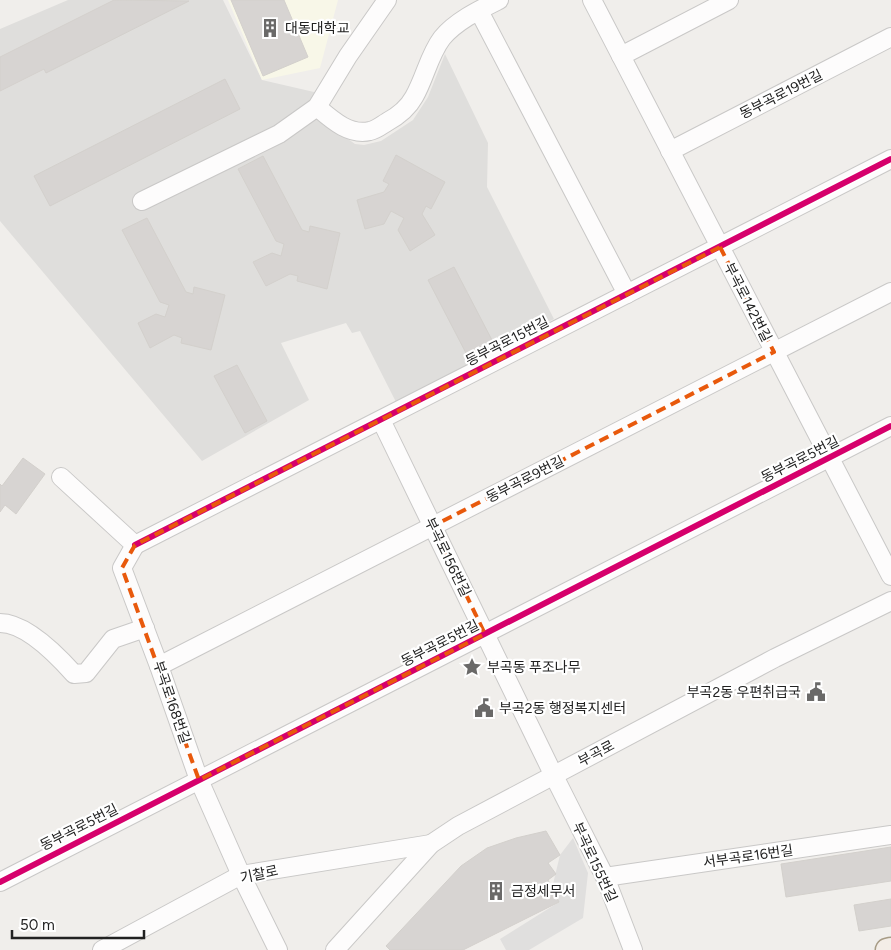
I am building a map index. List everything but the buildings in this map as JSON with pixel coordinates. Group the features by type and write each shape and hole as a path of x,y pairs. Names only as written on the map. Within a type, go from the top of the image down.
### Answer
{"street":[{"path":"142,201 279,134 317,106 348,56 387,0"},
{"path":"317,106 333,121 358,132 371,131 393,119 402,112 415,96 438,44 444,36 456,25 499,0"},
{"name":"부곡로142번길","path":"592,0 891,576"},
{"path":"620,56 729,0"},
{"path":"479,11 627,294"},
{"name":"동부곡로19번길","path":"670,151 891,37"},
{"name":"동부곡로15번길","path":"135,545 891,159"},
{"name":"동부곡로9번길","path":"159,666 891,292"},
{"name":"부곡로156번길","path":"381,420 554,776"},
{"name":"동부곡로5번길","path":"0,882 891,426"},
{"path":"61,477 135,545"},
{"name":"부곡로168번길","path":"135,545 122,568 199,780 241,875 278,950"},
{"name":"부곡로","path":"335,950 431,844 458,826 775,658 891,600"},
{"path":"0,623 10,623 43,643 74,674 86,673 113,639 145,628"},
{"name":"부곡로155번길","path":"554,776 604,877 633,950"},
{"name":"서부곡로16번길","path":"604,877 891,835"},
{"name":"기찰로","path":"102,950 241,875 431,844"}],"highlighted area":[{"path":"720,247 774,352 433,526 485,634 199,780 122,568 135,545"}],"shaded area":[{"path":"68,0 223,0 262,80 314,92 329,105 321,120 355,144 364,145 381,141 413,120 428,97 445,54 488,143 487,187 554,319 396,402 360,331 352,333 346,323 281,343 309,400 202,461 0,221 0,29"},
{"path":"228,0 338,0 320,68 262,80"},
{"path":"573,838 588,873 583,918 529,950 506,950 500,939 559,902 553,884 560,855"}],"cycle path":[{"path":"135,545 891,159"},
{"path":"0,882 891,426"}],"place":[{"name":"대동대학교","path":"270,28"},
{"name":"부곡동 푸조나무","path":"472,667"},
{"name":"부곡2동 우편취급국","path":"816,692"},
{"name":"부곡2동 행정복지센터","path":"484,708"},
{"name":"금정세무서","path":"496,891"}]}
